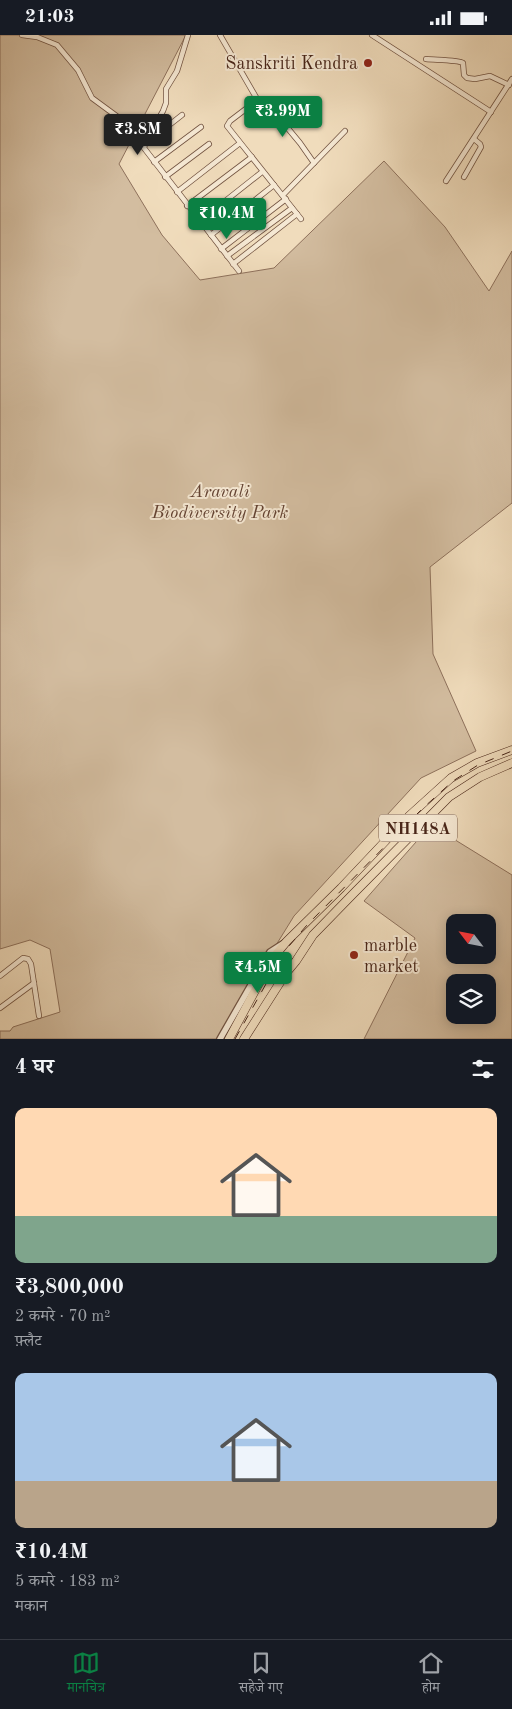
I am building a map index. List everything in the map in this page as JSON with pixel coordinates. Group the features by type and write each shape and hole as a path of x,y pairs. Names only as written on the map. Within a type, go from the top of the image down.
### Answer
{"highway":[{"name":"NH148A","path":"224,1038 272,959 287,941 341,888 424,801 451,778 476,763 512,750"},
{"name":"NH148A","path":"244,1039 313,935 336,911 449,797 480,777 512,763"},
{"path":"327,901 336,911"}],"street":[{"path":"22,35 37,37 57,45 78,70 92,98 141,134 155,125 164,111 166,89 177,71 188,35"},
{"path":"220,35 257,100"},
{"path":"372,35 491,113"},
{"path":"426,59 442,61 459,60 463,63 464,75 467,78 475,79 491,76 509,85"},
{"path":"446,181 512,79"},
{"path":"301,219 262,172 228,128 227,124 257,100 262,99 300,143 314,163"},
{"path":"182,115 144,145 144,149 239,271"},
{"path":"154,162 201,127"},
{"path":"222,249 284,197 345,131"},
{"path":"464,177 481,147 474,139"},
{"path":"177,192 240,143"},
{"path":"165,177 209,144"},
{"path":"187,206 252,157"},
{"path":"200,221 262,172"},
{"path":"211,235 274,185"},
{"path":"227,256 292,208"},
{"path":"233,264 297,214"},
{"path":"0,976 23,958 27,958 30,961 39,1016"},
{"path":"0,1008 34,983"}],"green space":[{"name":"Aravali Biodiversity Park","path":"0,35 186,35 119,164 162,235 200,280 274,268 384,161 445,227 489,291 512,251 512,503 430,567 433,654 476,751 421,778 294,916 218,1039 0,1039 0,1031 10,1031 13,1027 60,1012 50,949 30,940 0,949"},
{"path":"431,825 512,875 512,1039 364,1039 415,938 364,901"}],"railway":[{"path":"235,1039 284,952 307,925 422,809 453,781 478,765 512,751"}],"place":[{"name":"Sanskriti Kendra","path":"368,63"},
{"name":"marble market","path":"354,955"}]}
